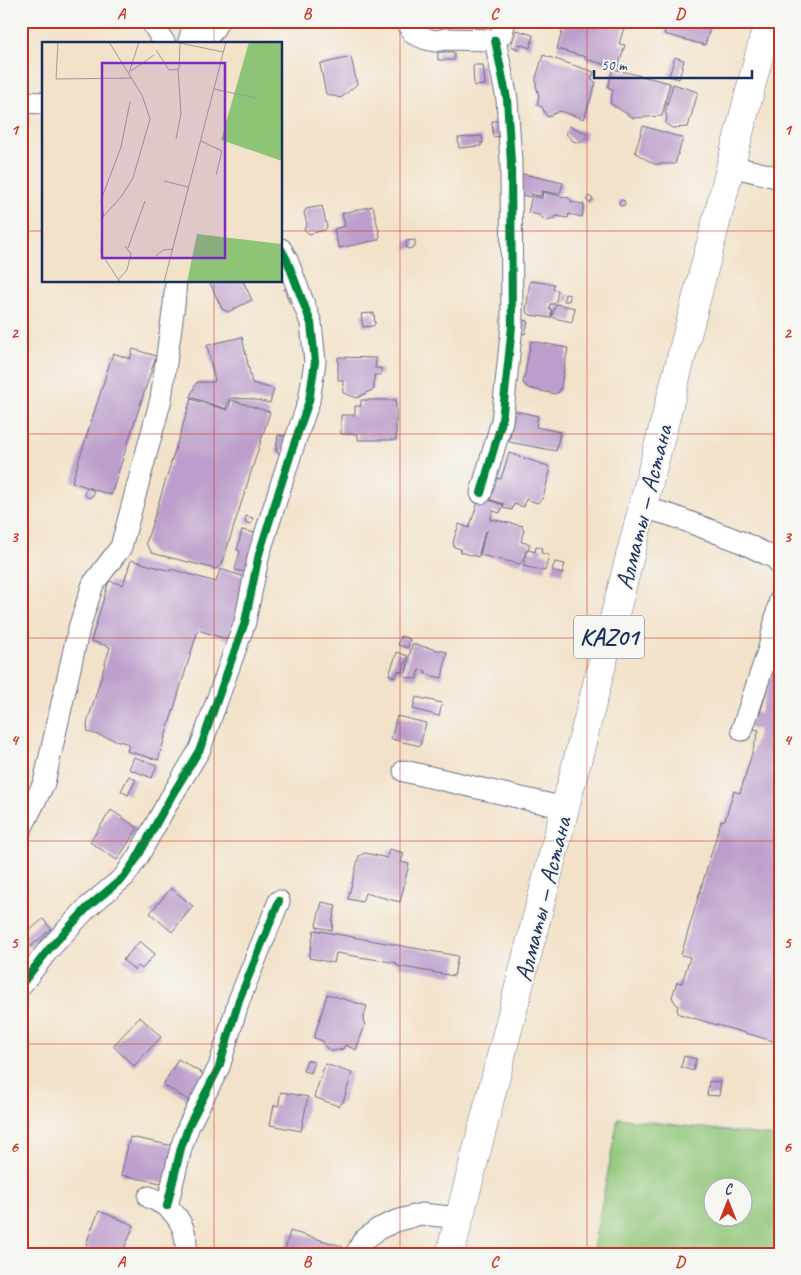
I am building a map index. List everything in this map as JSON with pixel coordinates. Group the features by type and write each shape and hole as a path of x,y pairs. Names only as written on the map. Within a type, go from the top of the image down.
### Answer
{"highway":[{"name":"Алматы — Астана","path":"450,1254 768,21"}],"street":[{"path":"151,21 164,42"},
{"path":"189,42 195,21"},
{"path":"203,42 218,21"},
{"path":"405,21 414,34 426,40 435,41 495,40 501,35 505,21"},
{"path":"481,493 502,421 512,326 511,172 507,99 495,40"},
{"path":"21,102 42,103"},
{"path":"731,166 780,178"},
{"path":"21,985 49,949 88,908 124,877 137,858 200,749 246,622 259,554 309,401 315,362 311,324 282,251"},
{"path":"21,829 44,783 79,628 93,584 121,547 161,399 176,282"},
{"path":"643,507 673,516 739,541 777,559 780,565"},
{"path":"742,730 769,648 780,600"},
{"path":"404,771 565,808"},
{"path":"185,1254 185,1234 180,1220 158,1202 189,1125 219,1067 238,1000 279,901"},
{"path":"356,1254 364,1241 378,1229 396,1221 421,1214 460,1218"}],"green space":[{"path":"618,1118 780,1137 780,1254 592,1254"}],"building":[{"path":"91,21 104,21 99,24 93,24"},
{"path":"565,21 633,21 632,26 624,27 619,44 625,45 618,68 557,49"},
{"path":"668,21 712,22 705,45 664,34"},
{"path":"516,30 533,35 530,48 519,44 518,49 511,46"},
{"path":"438,52 454,52 454,60 438,60"},
{"path":"543,55 594,72 591,80 596,82 584,119 560,111 547,117 542,107 537,105 539,96 536,78"},
{"path":"351,57 357,84 341,98 326,94 320,64"},
{"path":"675,57 684,60 679,79 669,76"},
{"path":"473,65 483,65 485,85 474,86"},
{"path":"613,69 670,83 662,116 633,118 610,103 613,90 608,87"},
{"path":"673,84 698,92 688,127 672,128 666,124 667,116 665,112"},
{"path":"492,121 501,121 502,136 493,137"},
{"path":"569,126 587,133 585,139 580,143 573,141 566,134"},
{"path":"643,126 683,138 675,164 654,164 635,152"},
{"path":"482,136 483,143 481,143 481,146 459,148 458,138"},
{"path":"519,173 563,183 560,194 542,191 541,196 531,194 530,197 517,194"},
{"path":"543,192 569,198 571,202 584,204 582,217 569,214 568,218 556,216 547,220 528,212 532,196 542,198"},
{"path":"589,196 593,199 590,203 586,200"},
{"path":"622,200 625,203 622,206 619,203"},
{"path":"322,206 327,227 325,230 309,234 304,229 307,224 304,213 306,209"},
{"path":"373,206 380,236 378,240 339,248 334,229 345,226 342,213"},
{"path":"415,240 415,247 408,249 406,247 406,241"},
{"path":"530,281 554,284 553,289 558,290 556,302 550,304 549,309 552,310 551,318 530,315 526,311"},
{"path":"209,282 243,282 252,300 228,312 222,309"},
{"path":"290,286 297,301 290,304 284,289"},
{"path":"565,294 570,295 569,301 564,301"},
{"path":"556,304 575,308 572,322 552,316"},
{"path":"374,313 375,324 363,327 361,314"},
{"path":"517,319 528,321 525,334 516,331"},
{"path":"242,337 252,383 274,389 270,403 232,398 229,399 226,409 190,397 196,383 215,381 207,345"},
{"path":"531,341 568,348 560,391 555,394 528,388 523,383"},
{"path":"133,349 156,356 111,495 72,482 113,353 130,359"},
{"path":"338,357 376,358 375,368 381,368 381,375 374,375 374,389 357,398 343,393 343,380 338,380"},
{"path":"191,399 228,410 231,400 270,412 222,564 216,569 152,553 146,543"},
{"path":"361,400 396,400 396,440 358,440 358,434 341,434 341,415 355,415 355,406 361,406"},
{"path":"515,411 538,416 536,427 560,432 556,451 509,442"},
{"path":"278,435 287,436 282,454 279,454 276,450"},
{"path":"509,453 548,466 550,471 543,498 537,503 526,499 524,507 514,504 512,510 503,508 504,504 482,497 493,477 501,479"},
{"path":"89,488 94,493 89,498 84,493"},
{"path":"480,497 503,505 500,513 493,511 490,521 491,519 523,526 521,542 530,544 520,564 480,555 485,533 488,531 485,532 478,557 460,552 461,549 454,547 453,542 459,524 469,528"},
{"path":"246,516 253,518 251,524 245,522"},
{"path":"242,530 255,533 246,572 235,570 240,551 237,550"},
{"path":"536,547 542,548 541,553 549,555 545,571 523,566 526,553 529,550 535,552"},
{"path":"131,560 216,582 220,569 248,578 229,640 198,630 158,760 127,751 129,744 88,732 87,724 110,647 91,641 109,581 123,585"},
{"path":"555,562 565,564 562,574 552,570"},
{"path":"401,636 410,639 408,648 398,645"},
{"path":"412,644 447,652 442,678 425,674 426,671 419,670 417,679 405,677"},
{"path":"779,650 780,786 776,800 780,801 780,1043 679,1014 678,1006 672,997 677,982 682,983 690,957 681,955 721,821 725,820 734,791 740,793 759,730 749,728 754,711 760,713"},
{"path":"397,652 408,656 402,672 398,671 396,677 389,675"},
{"path":"416,697 442,703 439,716 413,709"},
{"path":"397,716 426,723 420,746 391,739"},
{"path":"134,757 157,765 152,778 129,769"},
{"path":"129,776 136,780 128,795 121,791"},
{"path":"111,810 138,828 117,860 90,842"},
{"path":"389,849 404,853 401,862 409,864 400,902 365,893 362,902 348,899 359,856 365,853 387,858"},
{"path":"171,888 193,906 172,932 150,913"},
{"path":"322,902 336,905 332,930 317,927 316,925"},
{"path":"43,919 51,929 29,948 21,938"},
{"path":"314,930 458,956 454,976 397,966 397,963 336,953 334,963 309,958"},
{"path":"140,941 155,954 142,969 138,966 135,970 123,960"},
{"path":"327,994 367,1006 363,1020 365,1025 356,1050 345,1045 343,1049 333,1051 326,1048 323,1041 314,1038"},
{"path":"140,1017 161,1037 134,1066 113,1046"},
{"path":"684,1056 696,1059 693,1071 681,1067"},
{"path":"178,1059 210,1078 195,1104 163,1085"},
{"path":"307,1060 315,1062 311,1073 303,1071"},
{"path":"325,1064 352,1073 343,1102 338,1106 314,1097"},
{"path":"709,1081 721,1082 719,1096 707,1095"},
{"path":"281,1092 308,1097 301,1131 270,1125 274,1105 278,1106"},
{"path":"130,1137 174,1146 166,1184 121,1175"},
{"path":"99,1211 134,1225 122,1254 93,1254 88,1251 86,1243"},
{"path":"290,1231 342,1246 340,1254 284,1254"}],"cycle path":[{"path":"481,493 502,421 512,326 511,162 507,99 495,40"},
{"path":"21,985 49,949 88,907 124,877 200,749 245,622 259,554 309,401 315,362 311,323 282,251"},
{"path":"167,1206 181,1148 189,1125 219,1067 239,1000 279,901"}]}
